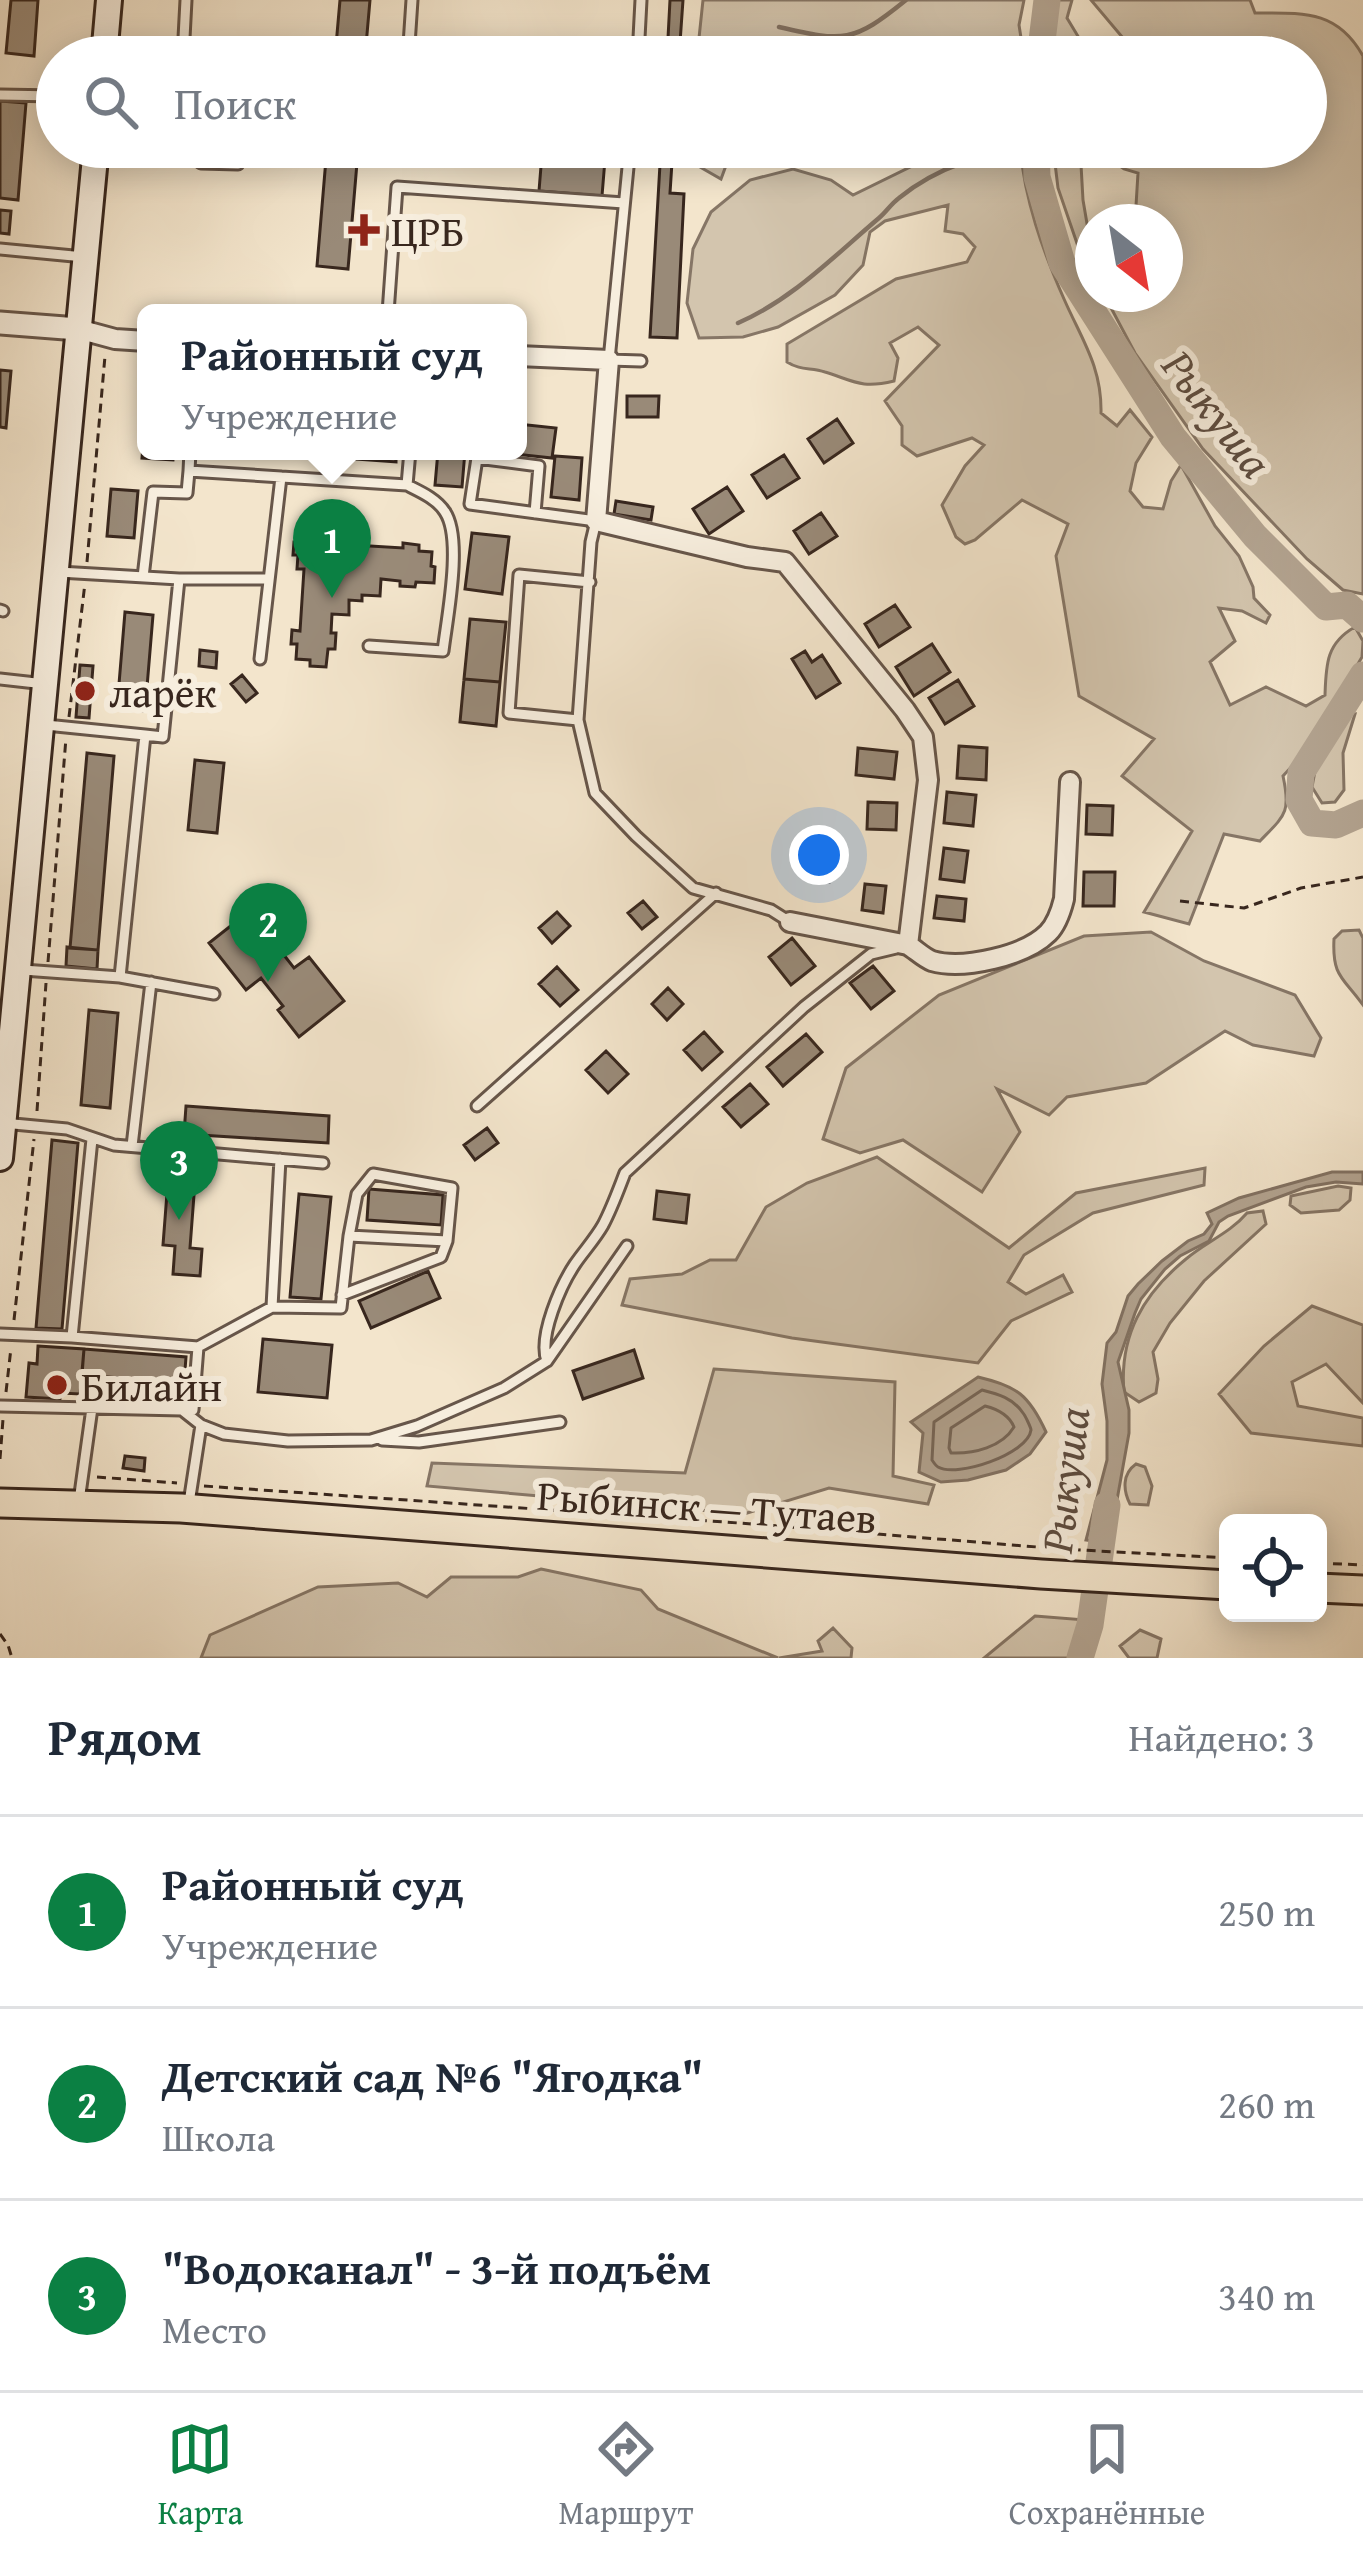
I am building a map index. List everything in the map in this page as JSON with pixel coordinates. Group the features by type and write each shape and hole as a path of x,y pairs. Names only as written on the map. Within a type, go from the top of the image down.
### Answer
{"main road":[{"path":"106,36 110,0"},
{"path":"0,1158 6,1024 18,969 93,168"},
{"path":"0,1485 82,1485 187,1500"},
{"path":"0,1503 187,1500"},
{"name":"Рыбинск — Тутаев","path":"187,1500 1040,1574 1219,1585"},
{"path":"1327,1588 1363,1590"}],"street":[{"path":"0,323 78,329 137,340"},
{"path":"527,356 609,360 596,521 785,562 923,736 928,780 908,945"},
{"path":"790,922 908,945 929,960 967,965 1015,952 1047,934 1060,914 1070,782"}],"lane":[{"path":"184,36 186,0"},
{"path":"410,36 412,0"},
{"path":"639,36 641,0"},
{"path":"0,94 36,95"},
{"path":"628,168 609,360 640,361"},
{"path":"389,304 397,187 624,203"},
{"path":"0,249 85,257"},
{"path":"142,577 153,492 187,494 190,460"},
{"path":"407,485 409,460"},
{"path":"477,460 470,504 596,521 578,720 596,793 693,888 771,910 790,922"},
{"path":"492,460 539,466 535,513"},
{"path":"189,471 407,485 445,510 455,534 443,651 370,646"},
{"path":"260,659 281,477"},
{"path":"56,572 269,579"},
{"path":"578,720 509,713 519,575 590,582"},
{"path":"41,724 163,737 179,579"},
{"path":"0,679 45,684"},
{"path":"120,977 145,734"},
{"path":"477,1106 716,893"},
{"path":"547,1361 543,1350 549,1321 572,1269 612,1207 625,1173 804,1007 871,954 908,945"},
{"path":"18,969 120,977 214,994"},
{"path":"132,1146 151,982"},
{"path":"3,1123 68,1129 132,1146 323,1163"},
{"path":"72,1337 92,1139"},
{"path":"272,1307 280,1159"},
{"path":"6,1334 198,1347 272,1307 341,1308 342,1295 349,1236 357,1194 373,1174 452,1188 441,1257 342,1295"},
{"path":"349,1236 447,1241"},
{"path":"371,1439 417,1426 504,1388 547,1361 627,1246"},
{"path":"0,1406 194,1410 198,1347"},
{"path":"82,1485 92,1408"},
{"path":"182,1410 224,1434 288,1441 419,1442 560,1421"},
{"path":"187,1500 201,1425"}],"path":[{"path":"6,1334 36,1126 68,727 105,354"},
{"path":"1180,902 1244,908 1301,889 1363,877"},
{"path":"82,1485 187,1500 753,1524 1219,1558"},
{"path":"1327,1563 1363,1565"},
{"path":"0,1634 12,1658"}],"shaded area":[{"path":"703,0 1024,0 1021,36 699,36"},
{"path":"1057,0 1072,0 1067,18 1078,36 1052,36"},
{"path":"1091,0 1250,0 1255,13 1303,14 1330,22 1342,29 1363,56 1363,594 1343,590 1307,559 1203,449 1135,353 1113,312 1183,312 1183,204 1136,204 1138,173 1123,168 1327,168 1327,36 1121,36"},
{"path":"702,168 725,168 721,179"},
{"path":"908,168 1023,168 1036,224 1094,368 1101,413 1117,426 1130,410 1152,437 1136,463 1130,491 1143,507 1163,509 1181,465 1215,526 1239,556 1254,598 1270,615 1266,623 1242,611 1219,608 1235,641 1210,662 1230,705 1266,687 1306,706 1325,695 1327,665 1338,640 1355,627 1363,641 1362,657 1307,750 1283,776 1286,806 1280,819 1260,841 1224,834 1189,924 1144,912 1192,831 1122,776 1154,739 1079,696 1056,556 1068,524 1022,500 975,540 965,544 956,537 942,505 984,445 972,438 917,456 902,445 902,426 885,401 939,345 918,327 890,343 898,358 894,381 858,383 787,362 787,344 896,279 967,262 975,247 963,234 945,231 948,205 885,221 870,232 863,265 835,295 778,327 743,337 699,338 687,303 693,249 711,212 750,180 793,169 831,180 853,195"},
{"path":"1056,168 1081,168 1084,204 1075,204 1075,238"},
{"path":"1355,714 1343,753 1344,790 1335,802 1322,803 1312,787 1317,761 1345,715"},
{"path":"1359,930 1363,1005 1340,976 1334,952 1334,939 1342,931"},
{"path":"1151,932 1204,961 1295,995 1321,1038 1314,1056 1253,1045 1225,1031 1146,1083 1067,1097 1049,1115 997,1089 1020,1132 982,1192 903,1140 860,1153 823,1139 846,1068 939,995 1084,936"},
{"path":"877,1157 1009,1248 1076,1193 1205,1168 1204,1185 1093,1213 1024,1255 1008,1282 1026,1294 1063,1275 1072,1292 1011,1321 978,1363 792,1338 622,1305 630,1279 682,1274 710,1260 736,1260 766,1207 807,1183"},
{"path":"1338,1186 1351,1188 1350,1200 1339,1210 1301,1213 1290,1205 1291,1196"},
{"path":"1263,1211 1266,1224 1204,1281 1170,1323 1153,1352 1156,1393 1139,1402 1124,1392 1130,1335 1157,1287 1247,1213"},
{"path":"1312,1306 1363,1325 1363,1403 1326,1364 1292,1382 1298,1406 1363,1418 1363,1446 1251,1433 1219,1394 1264,1346"},
{"path":"714,1369 895,1382 893,1476 934,1485 928,1504 829,1488 744,1514 427,1486 432,1463 685,1473"},
{"path":"1136,1464 1145,1467 1152,1486 1148,1505 1130,1504 1126,1493 1126,1477"},
{"path":"541,1569 641,1590 658,1609 778,1658 201,1658 210,1635 318,1587 398,1583 427,1597 451,1577 518,1577"},
{"path":"1035,1616 1086,1620 1079,1658 984,1658"},
{"path":"833,1628 852,1648 851,1658 779,1658 822,1651 818,1641"},
{"path":"1140,1630 1161,1639 1157,1658 1129,1658 1120,1646"}],"water":[{"name":"Рыкуша","path":"1332,1172 1363,1172 1363,1184 1306,1187 1228,1216 1209,1241 1165,1269 1141,1299 1118,1362 1129,1433 1108,1543 1086,1540 1107,1460 1102,1384 1107,1343 1116,1332 1128,1296 1162,1261 1204,1234 1212,1224 1207,1213 1239,1198"},
{"path":"978,1377 1020,1394 1046,1432 1030,1454 1006,1470 941,1482 919,1472 923,1433 911,1422"}],"building":[{"path":"11,0 38,0 34,56 6,53"},
{"path":"340,0 370,0 367,36 337,36"},
{"path":"670,0 683,0 680,36 668,36"},
{"path":"0,101 26,103 18,200 0,198"},
{"path":"325,168 357,168 348,269 317,266"},
{"path":"541,168 604,168 602,196 539,191"},
{"path":"660,168 672,168 670,193 684,194 677,338 650,337"},
{"path":"0,210 11,211 9,234 0,233"},
{"path":"0,370 11,371 6,428 0,427"},
{"path":"627,396 659,396 658,417 627,417"},
{"path":"837,419 853,443 824,463 808,439"},
{"path":"527,425 556,428 552,458 527,455"},
{"path":"784,455 799,478 767,498 752,475"},
{"path":"555,456 582,458 579,500 551,497"},
{"path":"437,460 464,460 462,487 435,485"},
{"path":"727,487 743,511 709,534 693,509"},
{"path":"111,489 138,491 134,538 107,536"},
{"path":"616,501 653,507 651,520 614,514"},
{"path":"821,513 837,536 809,554 794,531"},
{"path":"311,529 327,530 326,536 337,537 337,544 419,545 419,551 432,552 431,566 435,567 434,583 400,586 400,581 381,579 380,596 362,595 362,601 349,600 349,615 332,614 335,649 328,649 326,667 296,659 297,644 291,644 292,630 300,631 304,569 297,569 294,542 310,543"},
{"path":"472,533 509,537 502,594 465,589"},
{"path":"895,605 910,627 879,647 865,624"},
{"path":"125,612 153,615 145,711 117,708"},
{"path":"470,619 506,622 500,682 464,679"},
{"path":"932,644 950,672 914,696 896,667"},
{"path":"200,650 217,652 216,668 199,666"},
{"path":"805,651 812,662 822,655 840,683 816,698 792,659"},
{"name":"ларёк","path":"80,665 93,666 89,718 76,717"},
{"path":"242,675 257,693 246,702 231,684"},
{"path":"464,679 500,682 496,726 460,722"},
{"path":"958,680 974,706 945,724 929,698"},
{"path":"959,746 987,748 986,780 957,778"},
{"path":"858,748 897,752 894,779 856,775"},
{"path":"87,753 114,756 98,950 70,948"},
{"path":"195,760 224,763 217,833 188,830"},
{"path":"947,792 976,795 973,826 944,823"},
{"path":"868,802 897,803 896,830 867,829"},
{"path":"1087,805 1113,806 1112,835 1086,834"},
{"path":"944,848 968,851 964,882 940,879"},
{"path":"815,864 831,866 829,882 812,879"},
{"path":"1084,872 1115,872 1114,906 1083,906"},
{"path":"865,884 886,886 883,913 862,910"},
{"path":"937,896 966,899 964,921 934,918"},
{"path":"643,901 657,917 642,929 628,913"},
{"path":"256,906 275,930 269,936 294,968 309,957 344,1001 299,1037 261,978 246,990 209,943"},
{"path":"557,912 570,926 552,943 539,928"},
{"path":"792,938 815,966 791,985 769,957"},
{"path":"67,947 98,950 97,969 66,966"},
{"path":"873,966 894,991 871,1009 850,983"},
{"path":"557,967 578,990 560,1006 539,984"},
{"path":"668,988 683,1004 667,1020 652,1004"},
{"path":"89,1010 118,1013 110,1108 81,1105"},
{"path":"704,1032 722,1052 702,1070 684,1050"},
{"path":"806,1034 822,1052 783,1086 767,1067"},
{"path":"606,1051 628,1074 608,1093 586,1070"},
{"path":"750,1084 768,1104 741,1127 723,1107"},
{"path":"186,1106 329,1116 328,1143 184,1134"},
{"path":"487,1128 498,1143 475,1160 464,1145"},
{"path":"52,1140 78,1143 62,1329 36,1328"},
{"path":"369,1189 443,1195 441,1225 367,1220"},
{"path":"657,1191 689,1195 686,1223 654,1219"},
{"path":"167,1193 194,1195 190,1248 202,1249 200,1276 173,1274 175,1246 163,1245"},
{"path":"299,1194 331,1197 321,1299 290,1297"},
{"path":"428,1271 440,1298 371,1328 359,1301"},
{"path":"263,1339 332,1345 327,1398 258,1392"},
{"path":"38,1346 84,1349 80,1394 61,1393 60,1399 26,1397 29,1363 37,1364"},
{"path":"84,1349 186,1357 184,1383 82,1375"},
{"path":"634,1350 643,1378 583,1399 573,1371"},
{"path":"125,1456 145,1458 144,1471 123,1468"}],"waterway":[{"path":"779,27 847,35 873,24 906,0"},
{"name":"Рыкуша","path":"1043,36 1047,0"},
{"path":"738,323 795,289 896,200 949,168"},
{"name":"Рыкуша","path":"1037,168 1062,263 1173,437 1255,536 1326,607 1347,605 1363,619"},
{"name":"Рыкуша","path":"1363,675 1301,773 1299,800 1312,823 1336,825 1363,813"},
{"name":"Рыкуша","path":"1080,1658 1090,1625 1107,1505"}],"place":[{"name":"ЦРБ","path":"364,230"},
{"name":"Районный суд","path":"332,598"},
{"name":"ларёк","path":"85,691"},
{"name":"Детский сад №6 \"Ягодка\"","path":"268,982"},
{"name":"\"Водоканал\" - 3-й подъём","path":"179,1220"},
{"name":"Билайн","path":"57,1385"}]}
